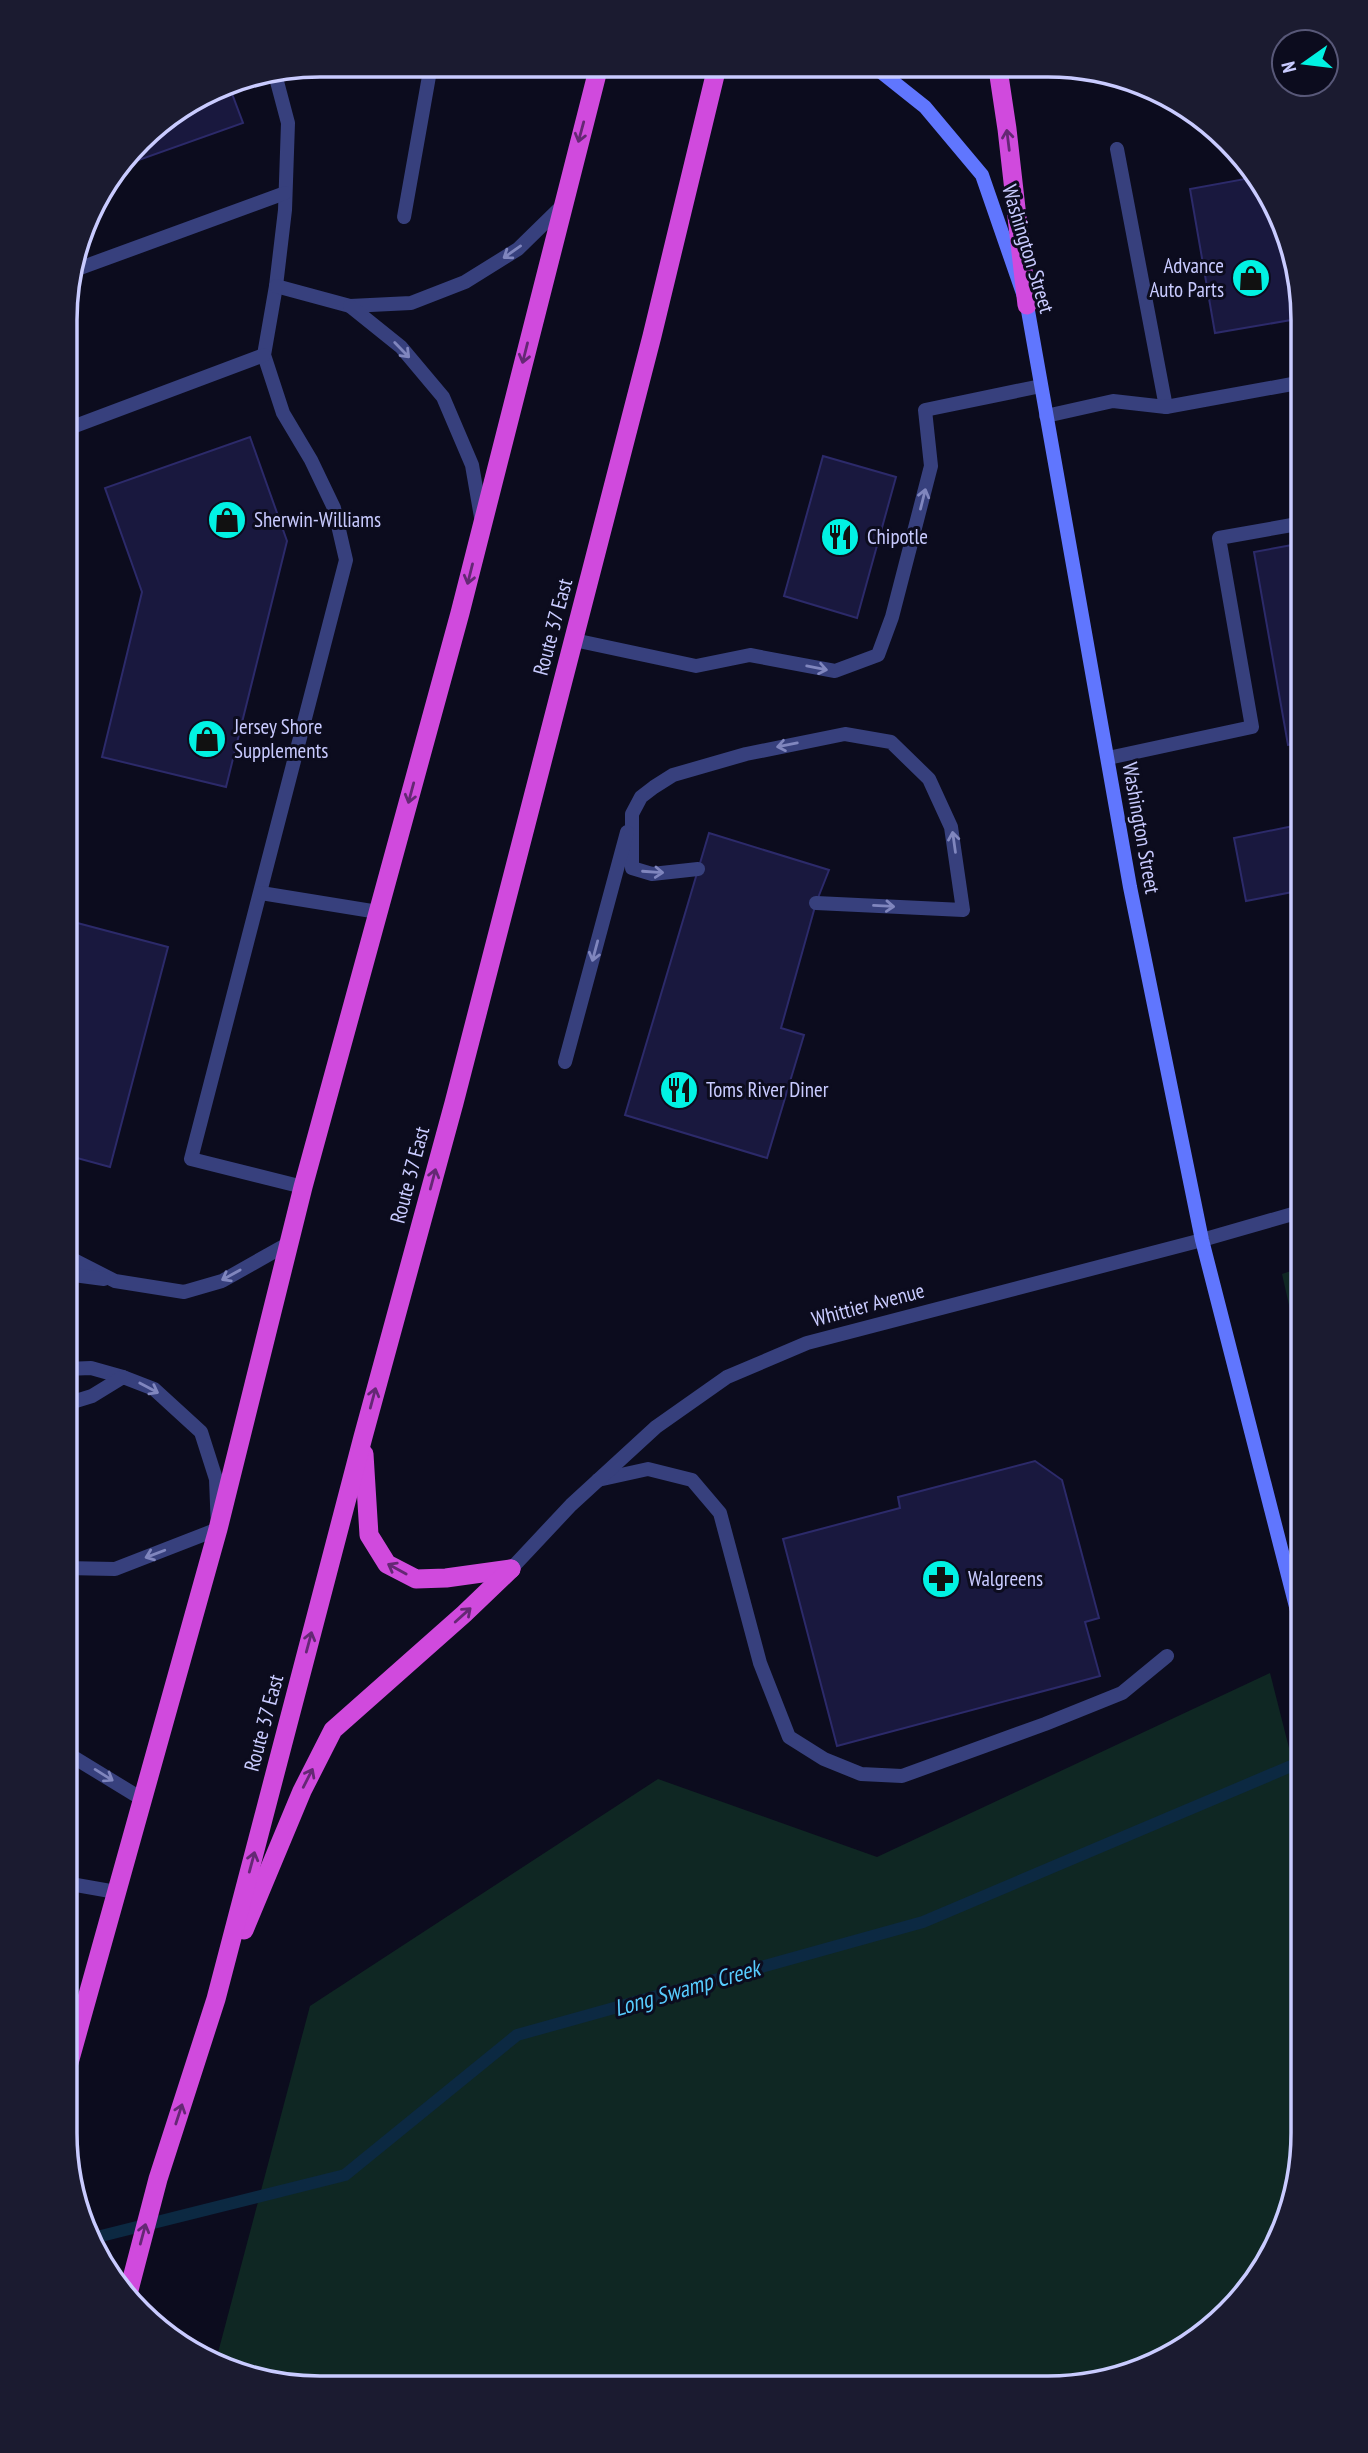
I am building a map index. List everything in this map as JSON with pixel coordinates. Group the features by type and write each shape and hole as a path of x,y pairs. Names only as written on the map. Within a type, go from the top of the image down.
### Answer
{"highway":[{"path":"77,2033 218,1529 303,1187 483,524 596,77"},
{"name":"Route 37 East","path":"130,2285 158,2179 216,1999 363,1437 454,1103 652,336 716,77"},
{"path":"999,77 1027,305"},
{"path":"363,1437 369,1535 387,1564 416,1578 446,1578 512,1569"},
{"path":"216,1999 302,1791 333,1730 464,1615 512,1569"}],"main road":[{"name":"Washington Street","path":"887,77 925,107 982,174 1027,305 1130,887 1202,1240 1290,1584"}],"street":[{"path":"404,217 429,77"},
{"path":"277,81 288,123 285,193 276,286 264,355 283,413 311,460 334,508 346,560 191,1159 303,1187"},
{"path":"1118,149 1166,407"},
{"path":"83,267 285,193"},
{"path":"276,286 350,306 411,303 465,282 518,249 562,206"},
{"path":"350,306 401,346 443,397 472,465 483,524"},
{"path":"77,425 264,355"},
{"path":"1046,416 1114,401 1166,407 1291,384"},
{"path":"574,640 696,666 750,655 835,671 878,656 892,617 931,466 925,410 1041,386"},
{"path":"1108,758 1252,727 1219,538 1291,525"},
{"path":"565,1062 632,814 641,797 673,775 746,754 845,734 891,741 929,779 951,827 963,910 816,903"},
{"path":"632,814 632,868 652,874 698,869"},
{"path":"261,893 378,912"},
{"name":"Whittier Avenue","path":"512,1569 570,1505 656,1427 727,1377 807,1343 1291,1215"},
{"path":"77,1276 184,1292 222,1281 291,1242"},
{"path":"77,1262 115,1281"},
{"path":"77,1369 91,1368 153,1389 201,1432 216,1479 218,1529 115,1569 77,1568"},
{"path":"77,1401 92,1396 123,1377"},
{"path":"598,1480 648,1469 692,1480 707,1495 720,1513 760,1663 789,1737 824,1759 861,1774 902,1776 1045,1724 1122,1693 1167,1656"},
{"path":"77,1759 142,1799"},
{"path":"77,1886 116,1892"}],"green space":[{"path":"1290,1271 1290,1311 1282,1274"},
{"path":"1270,1673 1290,1753 1290,2149 1286,2181 1278,2211 1258,2255 1241,2281 1220,2305 1196,2326 1156,2351 1126,2363 1080,2374 1048,2376 320,2376 257,2368 218,2353 310,2006 658,1779 877,1857"}],"building":[{"path":"232,94 243,123 137,161 172,127 212,102"},
{"name":"Advance Auto Parts","path":"1245,179 1266,212 1278,242 1289,288 1291,320 1215,333 1190,189"},
{"path":"250,437 287,541 226,787 102,757 142,592 105,488"},
{"name":"Chipotle","path":"823,456 896,477 857,618 784,596"},
{"path":"1291,545 1291,745 1288,745 1254,552"},
{"path":"1291,826 1291,892 1246,901 1234,838"},
{"path":"709,833 829,870 816,903 781,1028 804,1035 767,1158 625,1115"},
{"path":"77,923 168,947 110,1167 77,1158"},
{"name":"Walgreens","path":"1035,1461 1062,1480 1099,1618 1085,1622 1100,1676 837,1746 783,1539 900,1508 898,1497"}],"waterway":[{"name":"Long Swamp Creek","path":"100,2236 345,2175 517,2035 923,1922 1290,1766"}],"place":[{"name":"Advance Auto Parts","path":"1251,278"},
{"name":"Sherwin-Williams","path":"227,520"},
{"name":"Chipotle","path":"840,537"},
{"name":"Jersey Shore Supplements","path":"207,739"},
{"name":"Toms River Diner","path":"679,1090"},
{"name":"Walgreens","path":"941,1579"}]}
